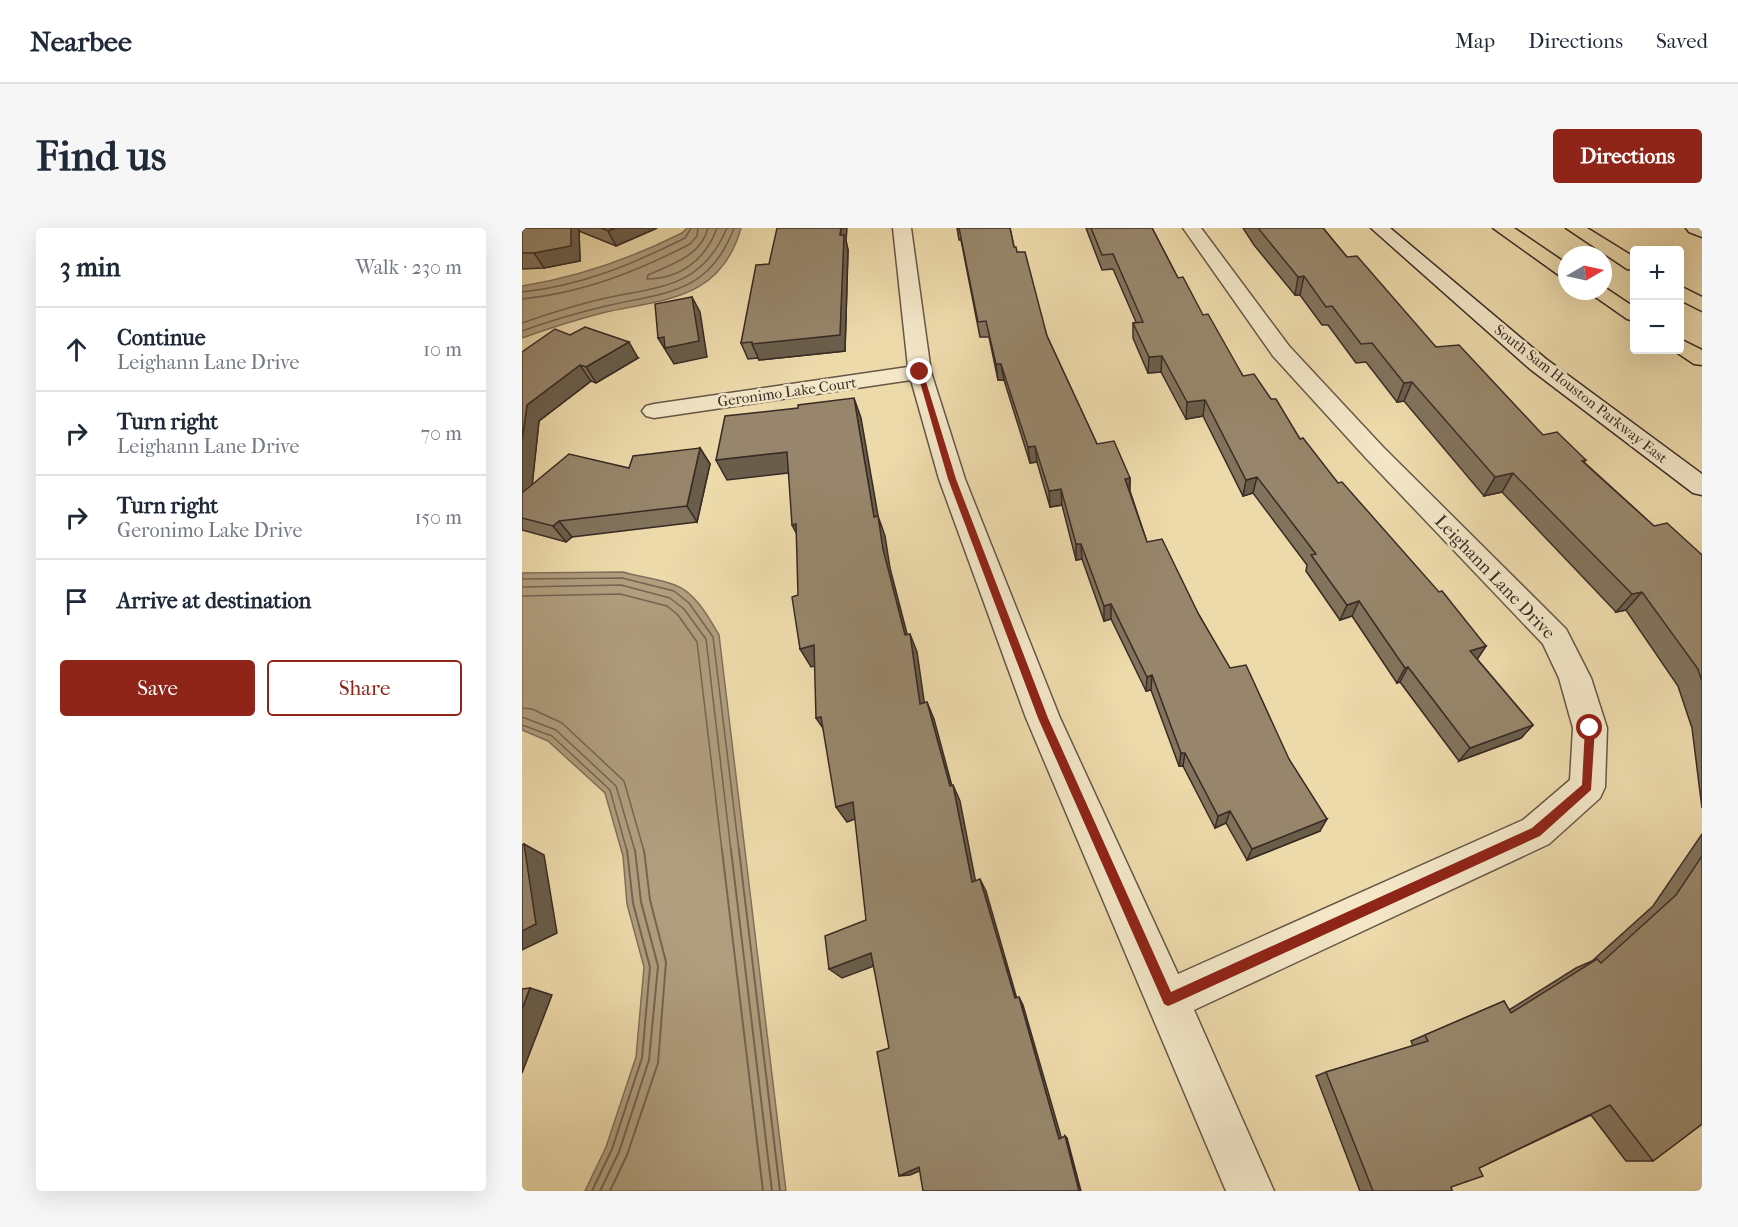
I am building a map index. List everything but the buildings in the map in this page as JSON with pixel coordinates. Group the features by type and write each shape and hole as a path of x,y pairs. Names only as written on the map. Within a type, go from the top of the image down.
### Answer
{"highway":[{"path":"1502,228 1558,266"},
{"path":"1575,228 1630,262"},
{"path":"1684,294 1702,305"},
{"path":"1611,300 1630,312"},
{"path":"1684,348 1702,359"}],"street":[{"path":"902,228 920,372 952,479 1043,718 1250,1191"},
{"name":"Leighann Lane Drive","path":"1168,1000 1536,832 1587,787 1590,728 1575,678 1555,637 1374,452 1281,351 1192,228"},
{"name":"South Sam Houston Parkway East","path":"1380,228 1538,364 1702,487"},
{"path":"1695,228 1702,232"},
{"name":"Geronimo Lake Court","path":"654,411 920,372"}],"water":[{"path":"687,228 741,228 732,251 720,269 706,282 689,292 670,298 606,312 522,338 522,286 564,278 624,259 682,233"},
{"path":"623,572 682,588 701,606 719,635 786,1191 585,1191 606,1147 636,1057 644,967 627,904 623,856 605,793 548,741 522,730 522,573"}],"route":[{"path":"920,372 952,479 1043,718 1168,1000 1536,832 1587,787 1590,728"}]}
